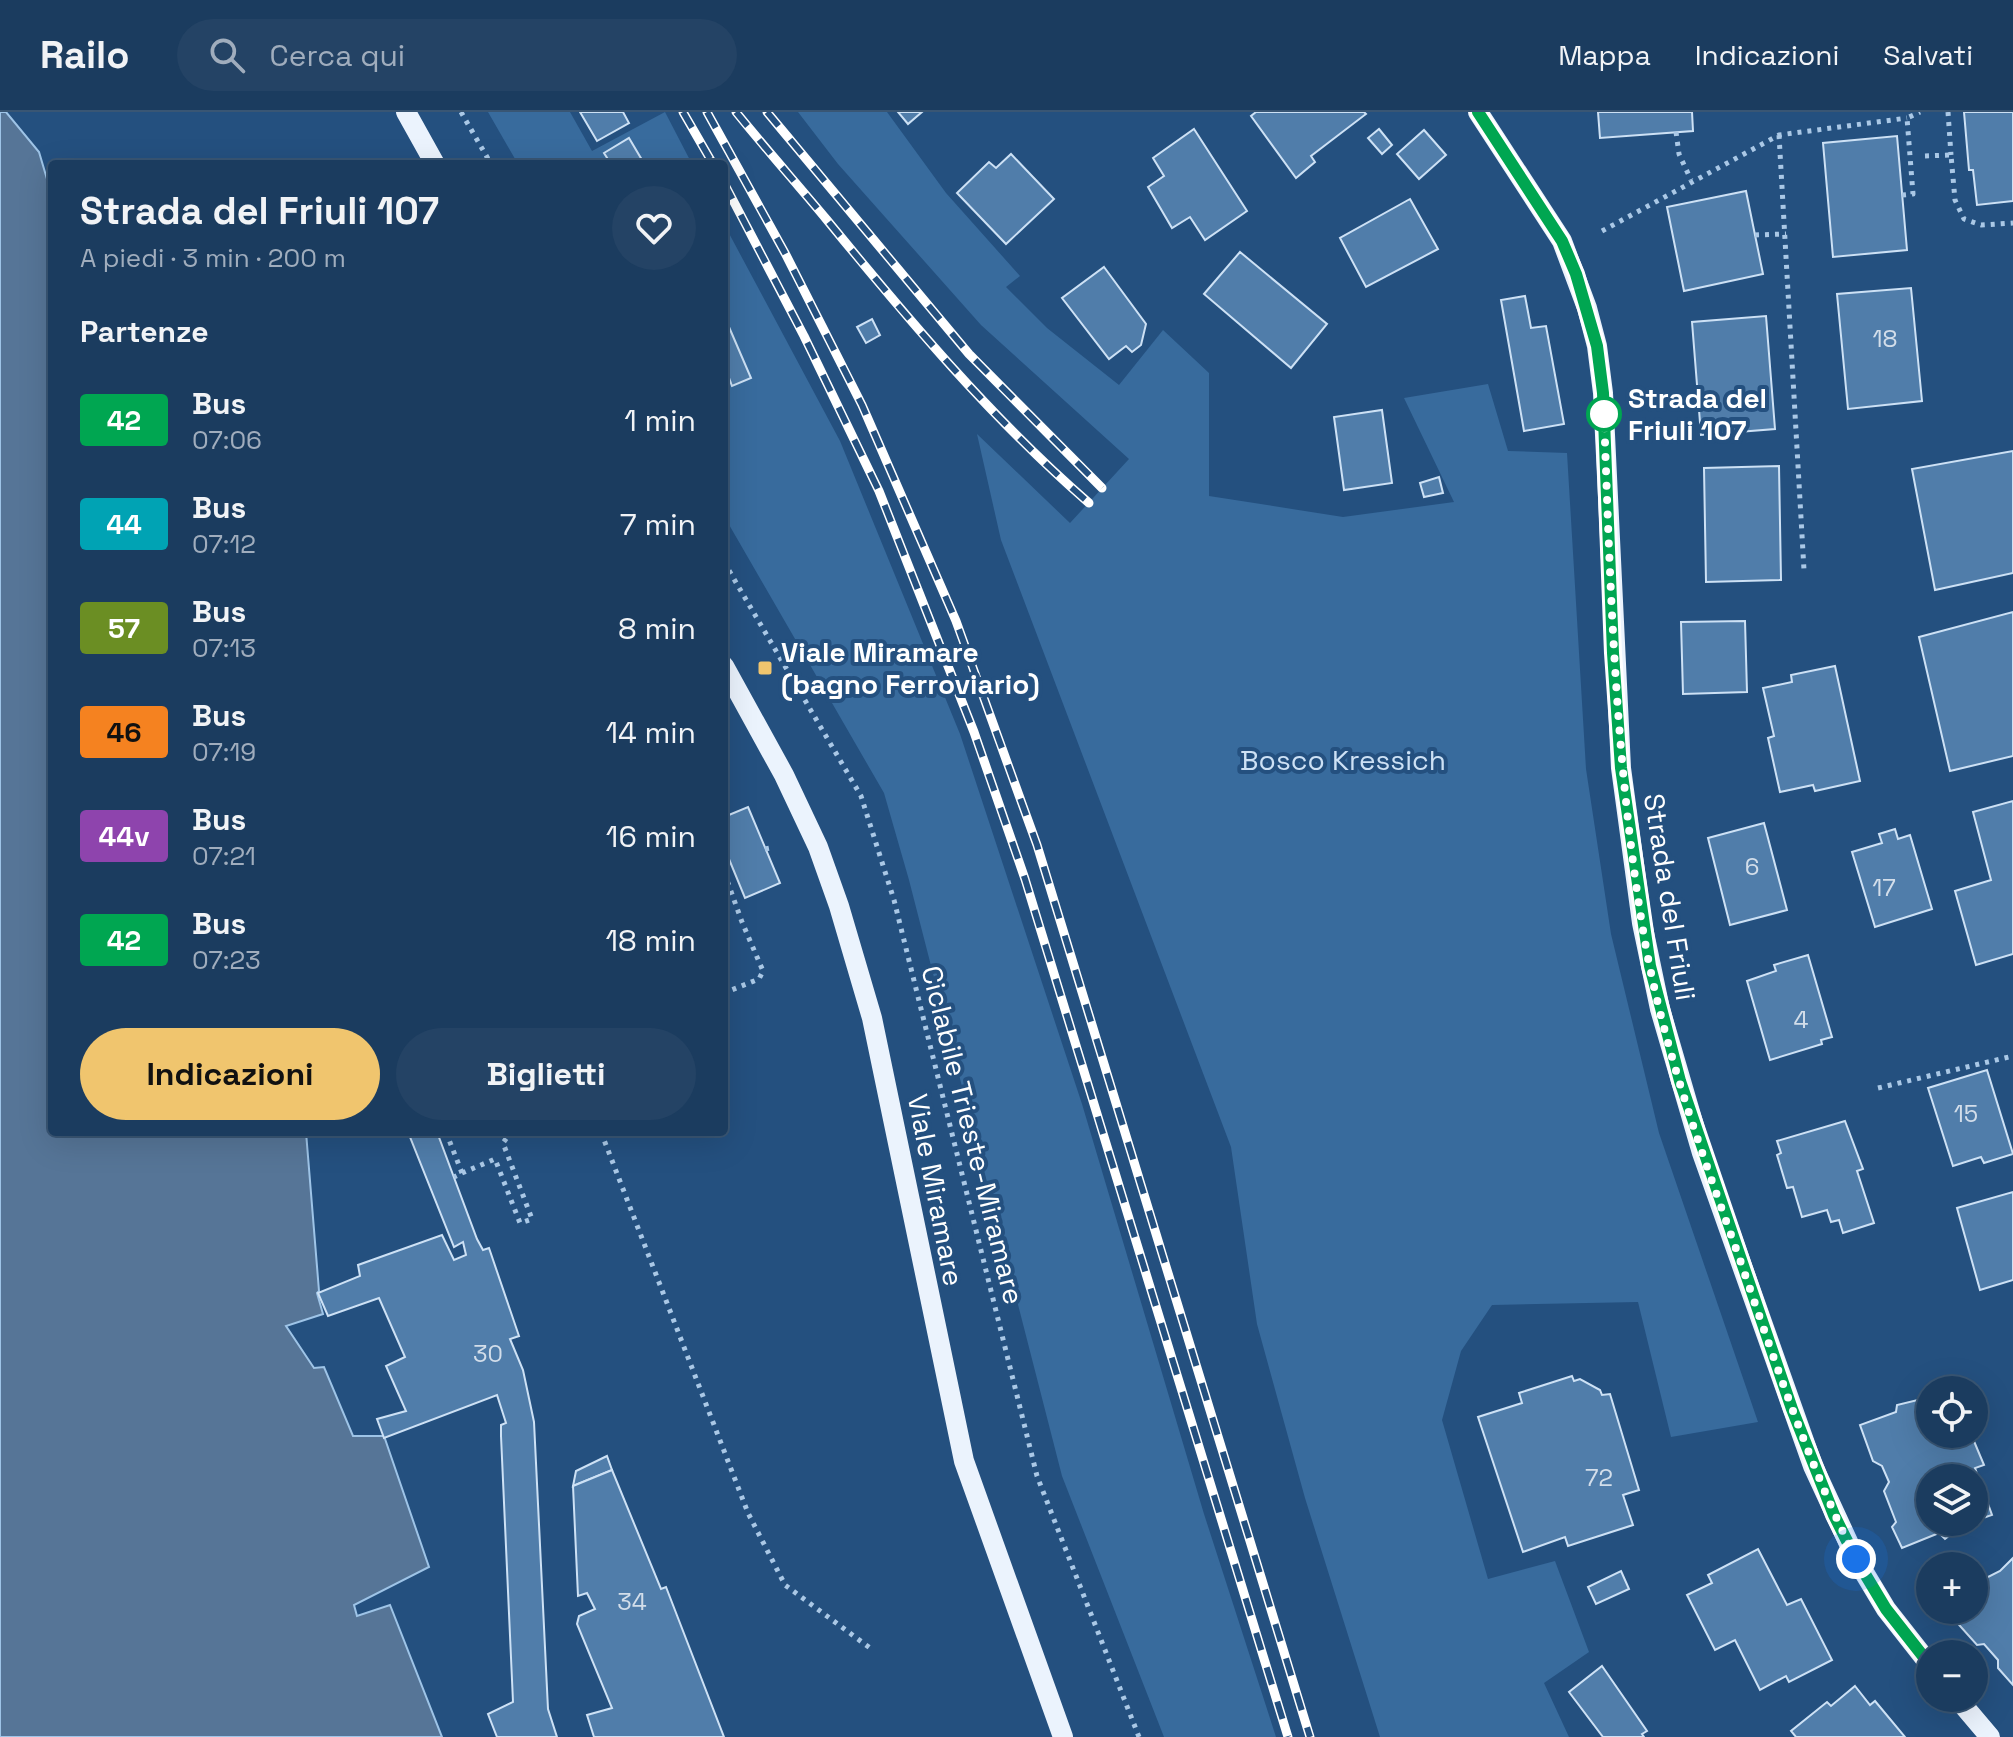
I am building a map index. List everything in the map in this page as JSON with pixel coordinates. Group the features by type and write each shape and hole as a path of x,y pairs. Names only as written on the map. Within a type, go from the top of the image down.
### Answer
{"main road":[{"path":"406,112 433,160"},
{"name":"Strada del Friuli","path":"1478,112 1562,241 1576,274 1597,346 1603,393 1613,653 1621,768 1650,966 1680,1081 1778,1369 1829,1503 1856,1559 1886,1609 1916,1647"},
{"name":"Viale Miramare","path":"728,673 784,775 818,847 839,906 872,1018 964,1461 1063,1737"},
{"path":"1969,1712 1990,1737"}],"path":[{"path":"461,112 489,160"},
{"path":"1602,231 1779,135 1907,118 1920,112"},
{"path":"1948,112 1955,200 1964,219 1981,225 2013,223"},
{"path":"1902,195 1913,194 1907,118"},
{"path":"1676,132 1679,154 1691,181"},
{"path":"1779,135 1804,570"},
{"path":"1925,156 1951,155"},
{"path":"1755,235 1786,234"},
{"name":"Ciclabile Trieste-Miramare","path":"728,569 861,796 894,900 1037,1476 1139,1737"},
{"path":"728,883 763,971 759,979 728,991"},
{"path":"1878,1088 2013,1056"},
{"path":"448,1136 462,1173"},
{"path":"454,1177 495,1159 520,1223 532,1219 503,1143 508,1136"},
{"path":"603,1136 748,1513 785,1585 870,1648"}],"green space":[{"path":"488,112 570,112 592,151 665,112 690,160 516,160"},
{"name":"Bosco Kressich","path":"798,112 887,112 946,193 1020,276 1006,287 1047,328 1119,385 1163,330 1209,373 1209,496 1343,517 1454,502 1404,398 1488,384 1508,451 1567,453 1586,769 1611,934 1659,1133 1758,1422 1671,1437 1638,1302 1492,1305 1461,1351 1442,1420 1488,1579 1555,1561 1589,1652 1544,1683 1569,1737 1380,1737 1305,1498 1257,1324 1231,1147 1001,540 977,434 1070,523 1129,459 981,325 838,164"},
{"path":"728,231 840,441 960,734 1082,1104 1204,1514 1276,1737 1164,1737 1062,1476 884,793 728,523"}],"shaded area":[{"path":"0,112 6,112 39,152 48,182 48,1136 306,1136 317,1293 323,1314 286,1326 314,1368 324,1367 353,1436 384,1436 429,1567 354,1605 357,1616 390,1605 442,1737 0,1737"}],"building":[{"path":"580,112 623,112 629,123 597,141"},
{"path":"898,112 922,112 908,124"},
{"path":"1256,112 1366,114 1311,156 1315,162 1296,178 1251,116"},
{"path":"1598,112 1692,112 1693,131 1600,138"},
{"path":"1964,112 2013,112 2013,201 1977,205 1973,170 1969,170"},
{"path":"1194,129 1247,211 1205,240 1190,217 1172,228 1148,187 1164,176 1153,158"},
{"path":"1379,129 1392,145 1382,154 1368,138"},
{"path":"1424,130 1446,155 1419,179 1397,154"},
{"path":"1897,136 1907,250 1833,257 1823,143"},
{"path":"629,138 642,160 608,160 604,153"},
{"path":"1011,154 1054,199 1006,244 957,193 989,162 996,168"},
{"path":"1746,191 1763,274 1684,291 1667,207"},
{"path":"1410,199 1438,249 1366,287 1340,238"},
{"path":"1240,252 1327,324 1291,368 1204,294"},
{"path":"1104,267 1146,324 1141,345 1132,352 1126,346 1109,359 1062,298"},
{"path":"1911,288 1922,401 1848,409 1837,294"},
{"path":"1525,296 1531,328 1546,326 1564,424 1524,431 1501,300"},
{"path":"1766,316 1775,429 1701,435 1692,322"},
{"path":"872,319 880,335 866,343 857,327"},
{"path":"728,328 751,378 732,386 728,375"},
{"path":"1382,410 1392,483 1344,490 1334,417"},
{"path":"2013,451 2013,573 1935,590 1912,469"},
{"path":"1779,466 1781,580 1706,582 1704,468"},
{"path":"1439,477 1443,493 1424,497 1420,483"},
{"path":"2013,612 2013,756 1950,771 1919,637"},
{"path":"1745,621 1747,692 1683,694 1681,622"},
{"path":"1835,666 1860,781 1815,791 1813,785 1780,792 1768,738 1774,736 1763,688 1792,682 1791,675"},
{"path":"2013,801 2013,954 1976,965 1955,891 1991,880 1973,812"},
{"path":"748,807 780,883 745,898 728,857 728,815"},
{"path":"1764,823 1787,910 1730,925 1708,838"},
{"path":"1895,829 1898,839 1910,835 1932,909 1875,927 1852,852 1882,843 1879,834"},
{"path":"1808,955 1832,1037 1821,1040 1822,1044 1770,1060 1747,981 1776,971 1774,965"},
{"path":"1987,1070 2013,1154 1984,1163 1981,1157 1953,1166 1928,1088"},
{"path":"1845,1121 1863,1169 1857,1171 1874,1223 1843,1233 1839,1220 1831,1222 1827,1210 1802,1217 1793,1187 1787,1188 1777,1155 1781,1153 1777,1141"},
{"path":"410,1136 438,1136 477,1239 483,1250 489,1248 519,1336 510,1339 523,1370 534,1422 548,1709 557,1737 497,1737 488,1714 513,1702 501,1436 501,1425 506,1423 497,1395 384,1438 377,1419 406,1411 386,1366 405,1357 379,1298 328,1316 318,1293 360,1276 358,1265 442,1235 454,1260 466,1255 463,1242 454,1247"},
{"path":"2013,1192 2013,1280 1980,1290 1957,1208"},
{"path":"1572,1376 1574,1381 1580,1379 1600,1390 1602,1395 1610,1394 1639,1490 1623,1495 1633,1525 1568,1546 1565,1537 1523,1552 1478,1417 1522,1403 1519,1393"},
{"path":"1916,1400 1916,1448 1977,1448 1984,1464 1916,1464 1916,1536 1932,1536 1902,1548 1892,1527 1896,1522 1884,1491 1889,1482 1882,1466 1873,1461 1860,1425 1896,1412 1897,1405"},
{"path":"607,1456 612,1470 573,1486 576,1471"},
{"path":"612,1470 661,1589 666,1587 724,1737 594,1737 587,1715 612,1708 577,1624 579,1616 595,1609 587,1593 578,1596 573,1486"},
{"path":"1758,1549 1787,1605 1801,1599 1832,1660 1789,1682 1786,1676 1760,1690 1735,1640 1715,1650 1687,1595 1712,1583 1708,1575"},
{"path":"2013,1558 2013,1685 1998,1668 1998,1660 1988,1649 1988,1640 1973,1640 1958,1624 1988,1624 1988,1577 2000,1571"},
{"path":"1621,1571 1629,1589 1596,1604 1588,1587"},
{"path":"1602,1666 1647,1731 1642,1734 1644,1737 1603,1737 1569,1692"},
{"path":"1855,1686 1870,1705 1875,1701 1905,1737 1796,1737 1791,1731 1827,1702 1831,1706"}],"railway":[{"path":"683,112 711,160"},
{"path":"707,112 785,253 862,405 956,621 1037,845 1310,1737"},
{"path":"736,112 952,367 1053,471 1089,503"},
{"path":"767,112 969,354 1102,488"},
{"path":"728,191 804,336 879,491 974,732 1025,879 1288,1737"}],"bus line":[{"name":"42","path":"1478,112 1562,241 1576,274 1597,346 1603,393 1613,653 1621,768 1650,966 1680,1081 1702,1153 1813,1466 1856,1559 1886,1609 1916,1647"}],"place":[{"name":"Strada del Friuli 107","path":"1604,414"},
{"name":"Viale Miramare (bagno Ferroviario)","path":"765,668"}],"route":[{"path":"1604,414 1613,653 1621,768 1650,966 1702,1153 1813,1466 1856,1559"}]}
